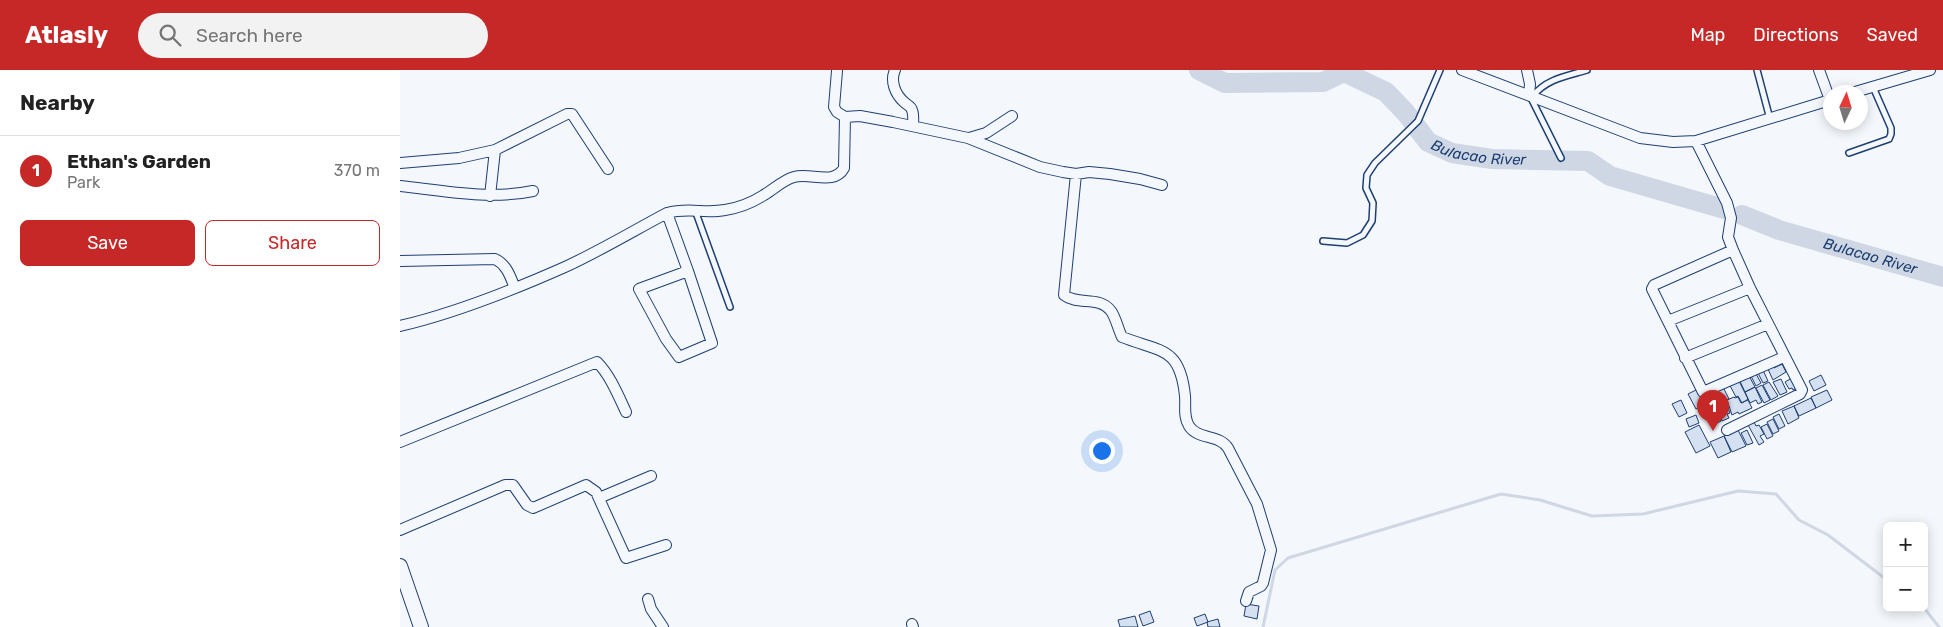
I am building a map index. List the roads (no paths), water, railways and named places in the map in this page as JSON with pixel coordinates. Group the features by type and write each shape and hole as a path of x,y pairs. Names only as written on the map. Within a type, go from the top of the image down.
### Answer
{"street":[{"path":"895,70 892,76 893,84 902,100 911,107 913,126"},
{"path":"1462,70 1640,138 1673,142 1696,141 1823,102"},
{"path":"1527,70 1531,96"},
{"path":"1819,70 1824,85"},
{"path":"1868,88 1930,70"},
{"path":"837,71 834,107 837,112 845,117 860,116 968,138 1040,166 1076,174 1089,172 1110,174 1140,178 1162,185"},
{"path":"400,163 459,158 495,150 567,114 572,114 608,169"},
{"path":"968,138 986,133 1012,116"},
{"path":"400,326 428,319 515,288 567,266 667,213 681,209 723,211 736,208 763,196 794,176 831,178 842,174 844,168 845,117"},
{"path":"1696,141 1727,203 1731,218 1728,237 1733,250 1784,357 1802,387 1800,394 1727,430"},
{"path":"490,196 495,150"},
{"path":"1076,174 1064,295 1069,299 1095,301 1106,305 1113,314 1122,337 1166,352 1174,360 1182,376 1185,418 1191,428 1200,434 1219,439 1228,448 1257,504 1271,550 1263,583 1249,592 1246,601"},
{"path":"400,186 490,196 512,196 534,192"},
{"path":"667,213 688,271 712,343 679,357 666,339 639,289 688,271"},
{"path":"1733,250 1652,286 1652,289 1703,392 1784,357"},
{"path":"400,261 495,259 507,269 515,288"},
{"path":"1668,321 1750,288"},
{"path":"1685,358 1768,324"},
{"path":"400,442 597,362 614,386 626,412"},
{"path":"599,498 651,476"},
{"path":"400,530 505,485 513,485 527,505 532,508 586,485 593,489 599,498 626,558 666,545"},
{"path":"400,566 421,627"},
{"path":"648,599 651,608 664,627"}],"lane":[{"path":"1323,241 1347,243 1363,235 1372,221 1373,203 1366,188 1367,175 1375,163 1418,121 1440,70"},
{"path":"1561,158 1531,96 1548,82 1587,70"},
{"path":"1757,70 1770,119"},
{"path":"1849,153 1889,139 1891,134 1873,87"},
{"path":"695,210 730,306"}],"waterway":[{"name":"Bulacao River","path":"1199,70 1225,83 1323,82 1344,72 1386,92 1406,113 1428,142 1452,153 1492,159 1588,161 1610,176 1724,209"},
{"name":"Bulacao River","path":"1742,215 1779,230 1943,277"},
{"path":"1263,627 1275,570 1288,558 1501,494 1540,500 1592,516 1643,514 1738,491 1776,494 1799,520 1828,535 1883,577"},
{"path":"1927,612 1939,627"}],"place":[{"name":"Ethan's Garden","path":"1713,431"}]}
